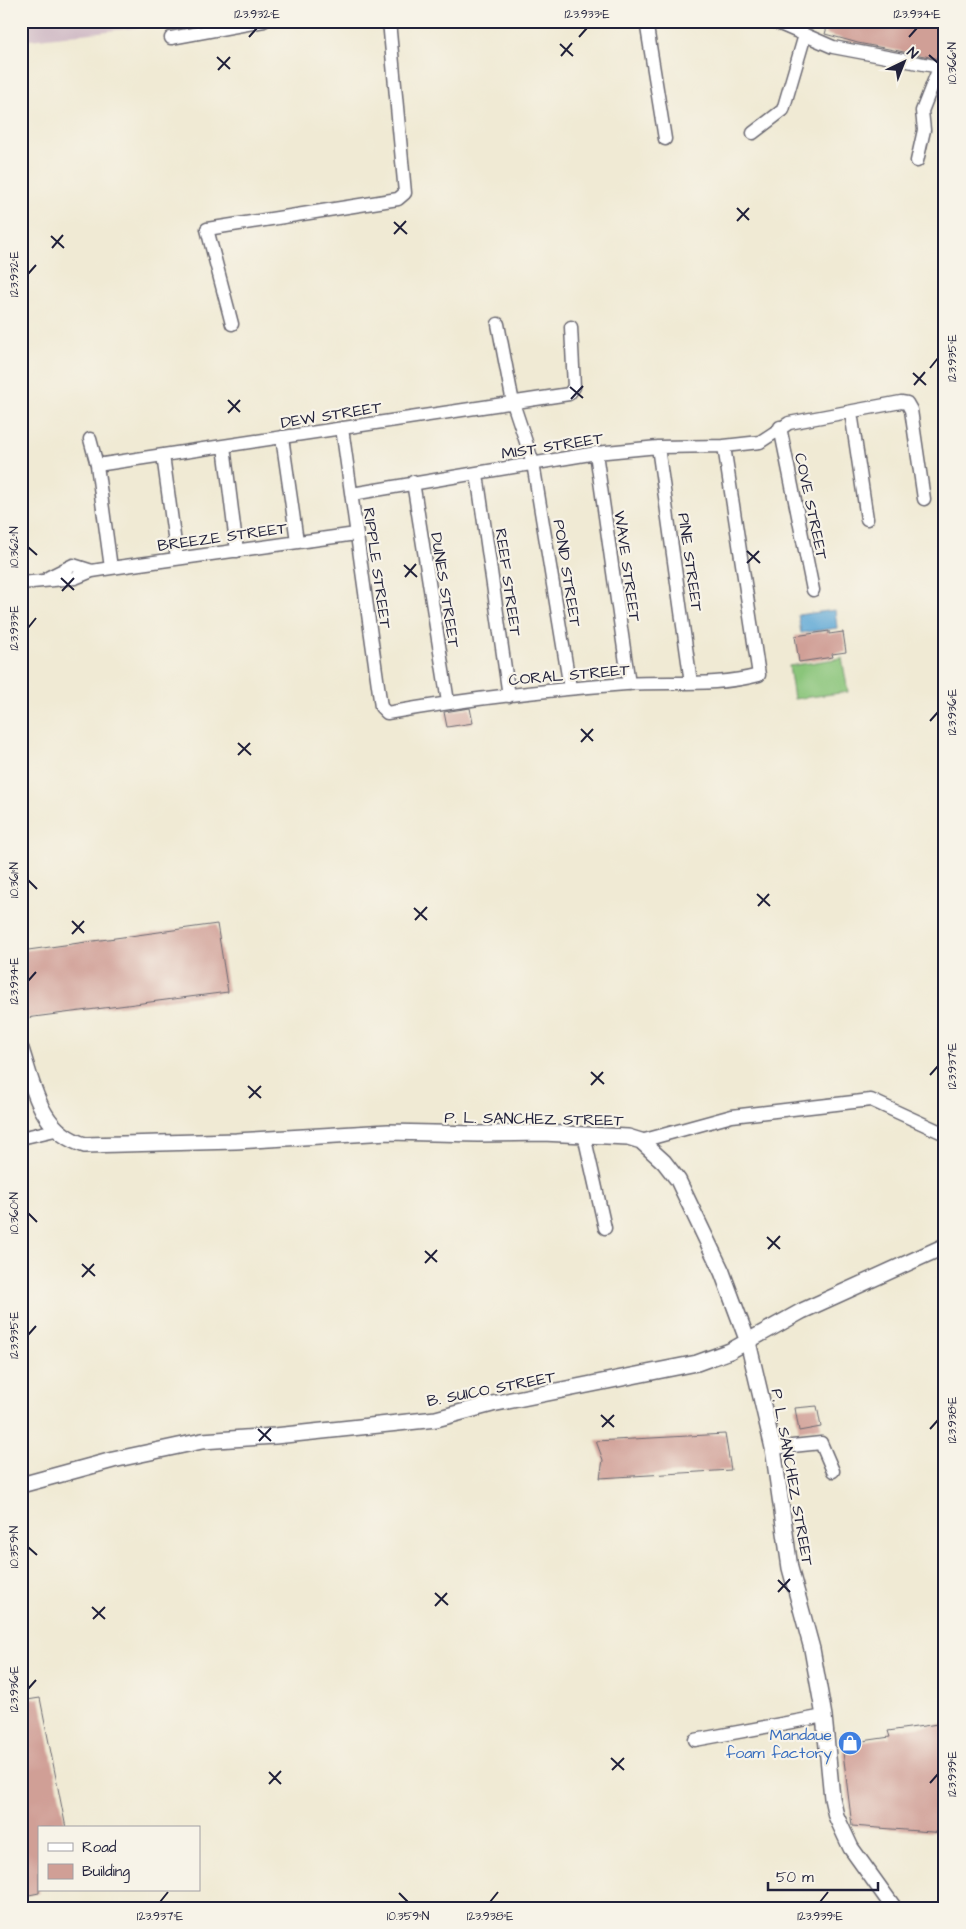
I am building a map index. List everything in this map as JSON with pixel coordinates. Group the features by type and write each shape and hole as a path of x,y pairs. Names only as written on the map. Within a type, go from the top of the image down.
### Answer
{"street":[{"path":"171,38 264,21"},
{"path":"232,324 207,229 398,199 405,193 389,21"},
{"path":"646,21 665,138"},
{"path":"774,21 833,47 942,68 922,111 924,130 917,161"},
{"path":"753,133 784,110 805,35"},
{"name":"POND STREET","path":"498,324 513,403 533,463 570,688"},
{"name":"DEW STREET","path":"97,465 569,394 574,387 571,327"},
{"path":"780,427 788,423 907,403 910,410 924,499"},
{"path":"851,412 867,519"},
{"name":"MIST STREET","path":"352,494 413,482 477,474 596,453 658,447 724,446 760,442 780,427"},
{"name":"COVE STREET","path":"780,427 813,590"},
{"name":"RIPPLE STREET","path":"342,428 383,711"},
{"path":"282,437 296,541"},
{"path":"90,439 97,465 111,568"},
{"path":"224,446 237,551"},
{"name":"CORAL STREET","path":"383,711 387,713 448,702 570,688 629,684 707,684 758,675 724,446"},
{"name":"PINE STREET","path":"658,447 692,683"},
{"name":"WAVE STREET","path":"596,453 629,684"},
{"path":"163,456 177,558"},
{"name":"REEF STREET","path":"477,474 509,696"},
{"name":"DUNES STREET","path":"413,482 448,702"},
{"name":"BREEZE STREET","path":"21,583 44,579 73,565 92,572 177,558 356,534"},
{"name":"P. L. SANCHEZ STREET","path":"21,1048 40,1106 55,1130 75,1142 100,1146 388,1132 584,1135 628,1137 641,1141 664,1162 682,1188 722,1272 755,1362 773,1448 790,1568 812,1649 824,1716 832,1798 842,1830 851,1848 894,1908"},
{"path":"641,1141 732,1116 872,1100 945,1134"},
{"path":"21,1138 55,1130"},
{"path":"584,1135 605,1228"},
{"name":"B. SUICO STREET","path":"21,1485 113,1460 202,1441 276,1436 436,1418 492,1404 697,1363 748,1342 802,1311 945,1246"},
{"path":"773,1448 821,1443 833,1471"},
{"path":"695,1740 824,1716"}],"shaded area":[{"path":"21,21 195,21 21,41"}],"green space":[{"path":"842,658 848,692 794,699 789,666"}],"water":[{"path":"835,610 837,628 801,633 798,615"}],"building":[{"path":"829,21 945,21 945,60 858,43 825,34"},
{"path":"829,631 829,634 843,632 846,652 832,654 833,657 799,662 795,636"},
{"path":"470,708 473,723 447,727 444,712"},
{"path":"217,924 228,992 26,1018 21,1005 21,951"},
{"path":"817,1406 821,1427 799,1431 795,1408"},
{"path":"725,1434 731,1470 600,1478 603,1460 596,1441"},
{"path":"40,1698 66,1826 38,1826 39,1893 24,1896 21,1884 21,1701"},
{"path":"945,1723 945,1833 852,1826 842,1744 890,1737 888,1731"}],"place":[{"name":"Mandaue foam factory","path":"850,1743"}]}
